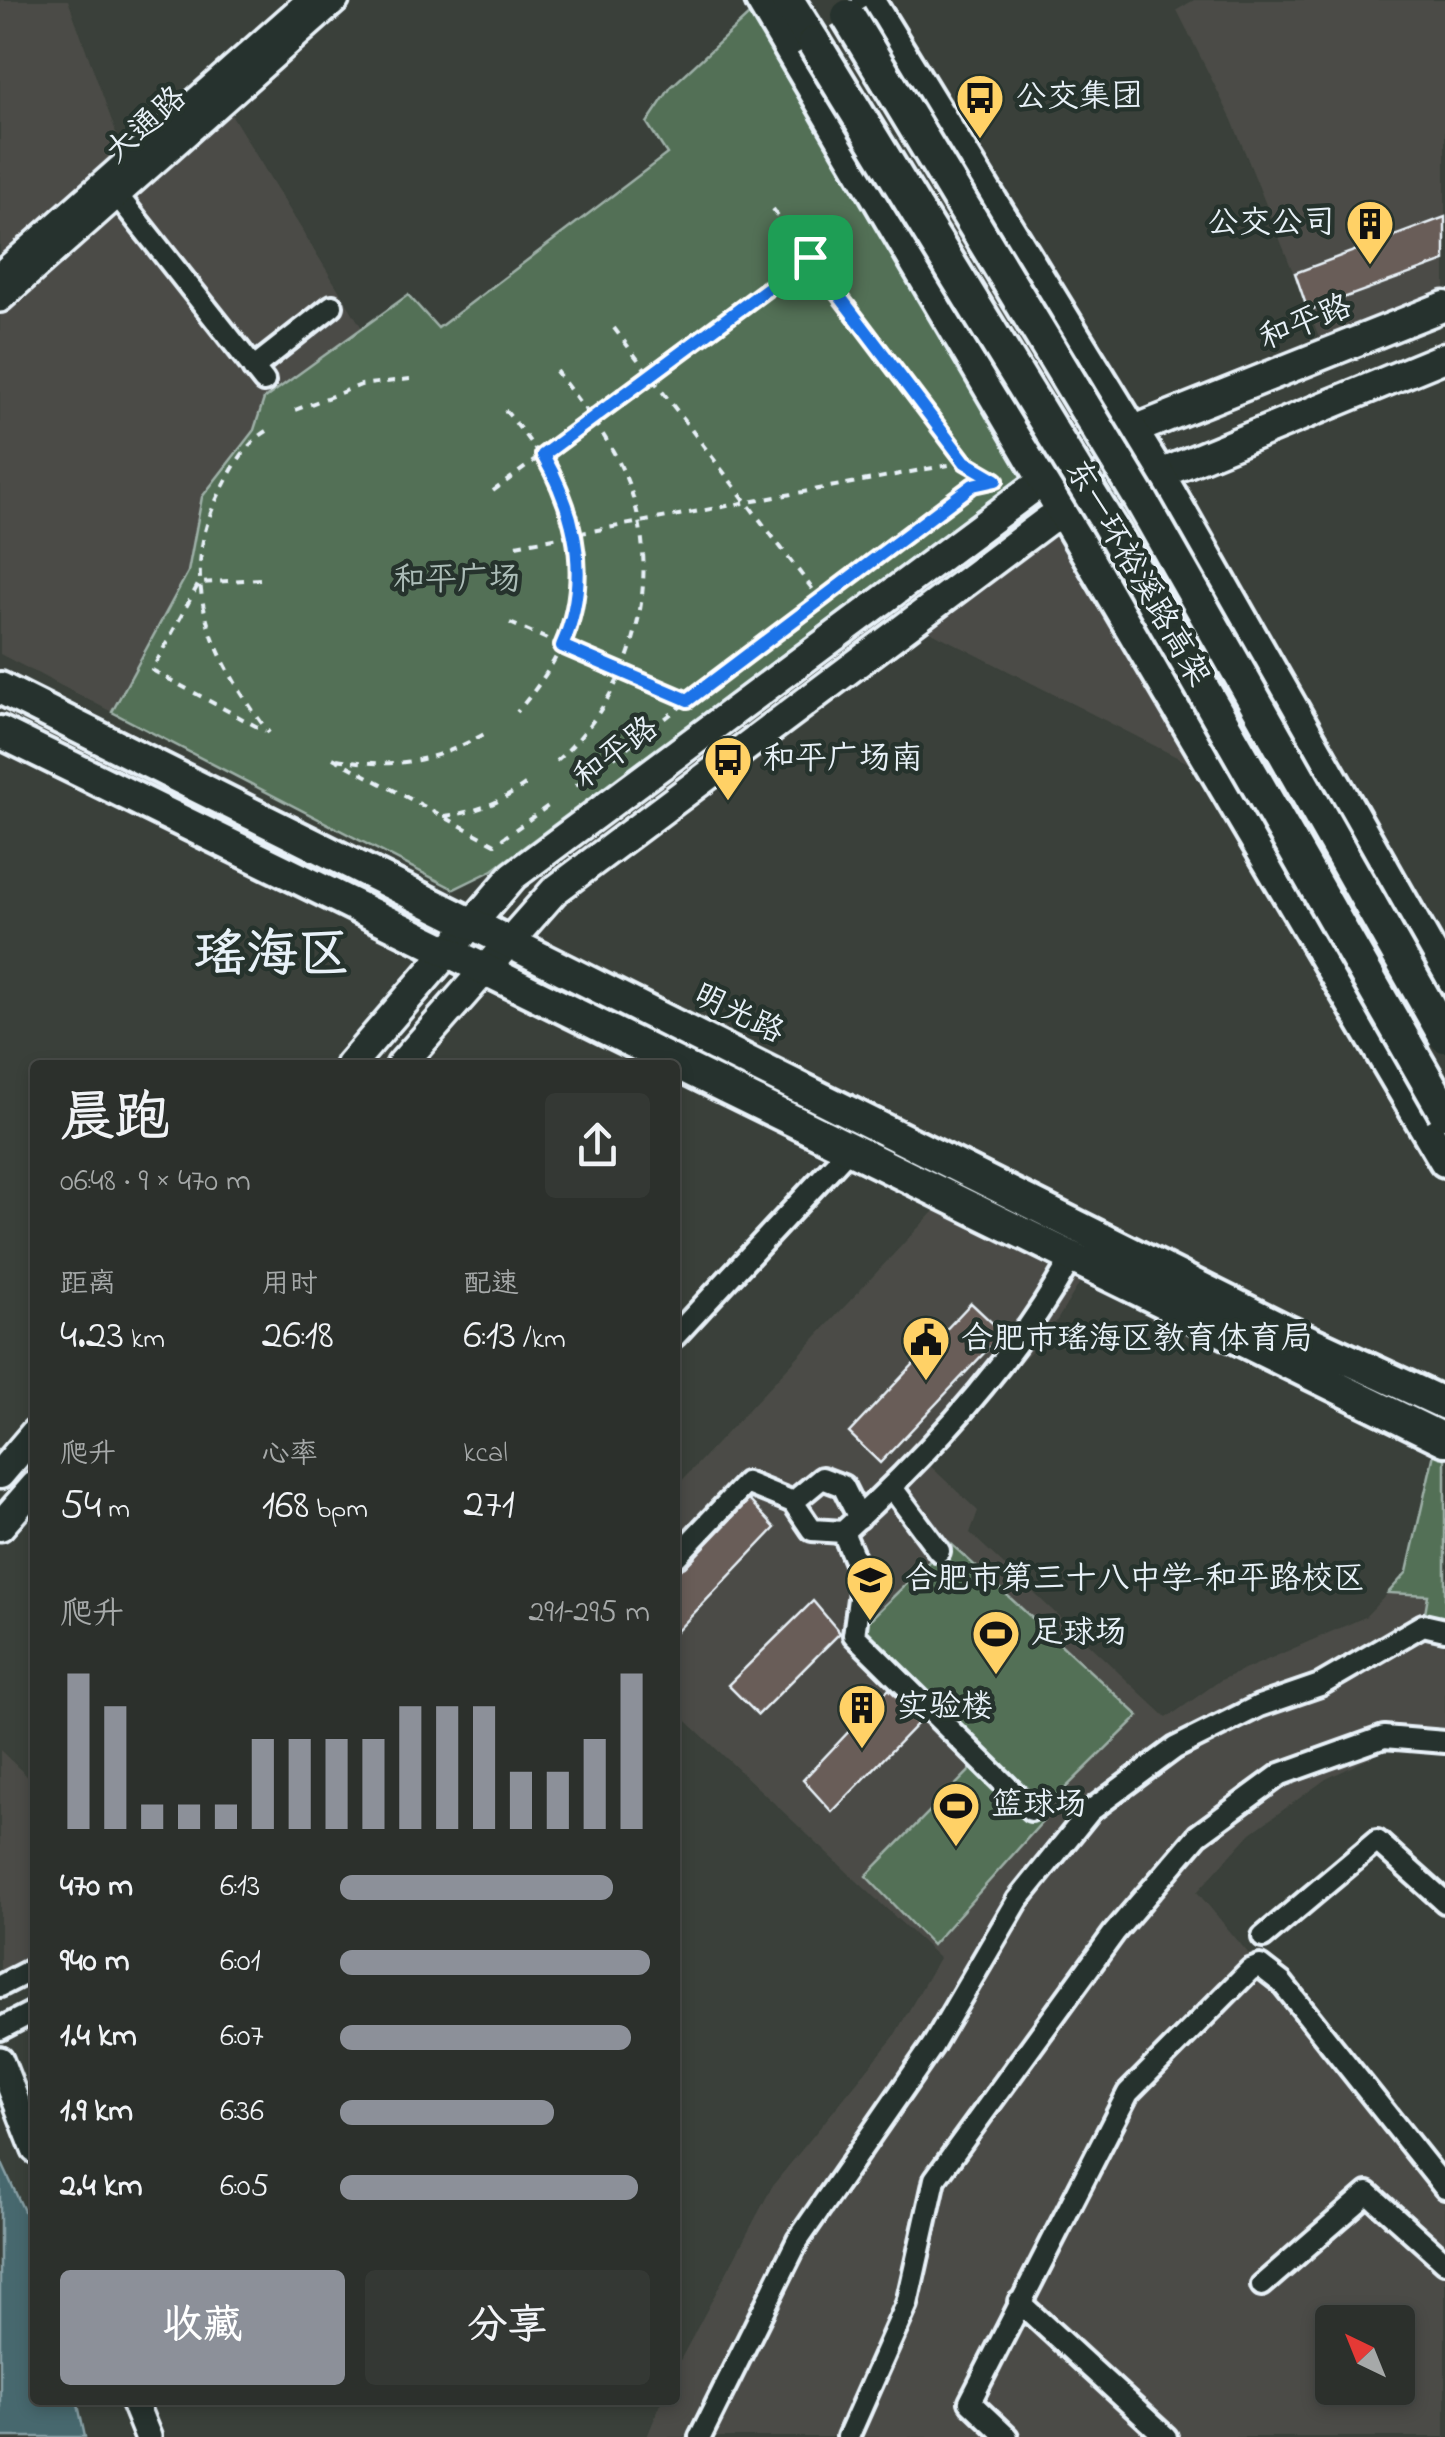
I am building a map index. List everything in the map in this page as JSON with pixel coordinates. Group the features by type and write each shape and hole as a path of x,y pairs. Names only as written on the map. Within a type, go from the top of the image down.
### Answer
{"highway":[{"name":"东一环裕溪路高架","path":"787,0 805,49 1109,525 1445,1112"},
{"name":"东一环裕溪路高架","path":"860,7 1445,1036"}],"main road":[{"path":"761,0 805,49"},
{"path":"770,0 805,49 1065,513 1445,1161"},
{"path":"860,7 1132,430 1445,978"},
{"name":"和平路","path":"354,1060 513,876 1084,450 1445,306"},
{"path":"406,1060 554,891 1048,520 1445,357"},
{"name":"明光路","path":"0,688 1287,1331 1445,1404"},
{"path":"0,732 671,1060"},
{"path":"680,1065 1445,1440"},
{"path":"0,1474 30,1439"},
{"path":"0,1526 30,1492"}],"street":[{"name":"大通路","path":"0,276 310,0"},
{"name":"大通路","path":"0,300 336,0"},
{"path":"117,195 259,375 332,306"},
{"path":"680,1331 850,1148"},
{"path":"680,1553 746,1482 793,1502 812,1530 851,1525 893,1489 1041,1313 1072,1257"},
{"path":"793,1502 822,1478 842,1486 862,1577 854,1636 1031,1810"},
{"path":"893,1489 939,1551"},
{"path":"700,2437 798,2240 933,2045 1018,1900 1090,1811 1175,1748 1259,1706 1320,1685 1423,1625 1445,1630"},
{"path":"848,2437 907,2304 935,2179 1114,1933 1198,1834 1281,1774 1384,1737 1445,1742"},
{"path":"1264,1937 1377,1841 1445,1902"},
{"path":"1007,2437 970,2402 1019,2302 1128,2093 1250,1970 1260,1966 1282,1983 1445,2188"},
{"path":"0,1986 30,1971"},
{"path":"0,2030 30,2013"},
{"path":"0,2060 30,2137"},
{"path":"1262,2285 1368,2193 1445,2262"},
{"path":"1019,2302 1166,2437"},
{"path":"135,2405 148,2437"}],"path":[{"path":"773,208 965,462 996,480"},
{"path":"493,491 810,257"},
{"path":"614,328 821,600"},
{"path":"556,371 615,456 638,522 642,605 622,672 592,726 556,762"},
{"path":"296,410 361,386 410,380"},
{"path":"505,410 543,455 563,490 576,534 580,582 574,619 562,646 544,680 517,712"},
{"path":"198,583 152,670 269,734 236,688 209,635 198,583 202,537 217,497 235,464 266,431"},
{"path":"516,545 965,462"},
{"path":"576,786 973,485 1045,478"},
{"path":"198,583 260,579"},
{"path":"510,623 688,700"},
{"path":"488,732 457,750 423,760 383,766 333,758 495,844 548,806"},
{"path":"444,816 473,812 507,798 529,782"}],"shaded area":[{"path":"0,0 68,0 127,163 0,275"},
{"name":"公交公司","path":"1194,0 1445,0 1445,306 1326,354 1232,120 1177,10"},
{"path":"223,101 362,328 264,399 254,430 202,497 188,572 112,712 0,654 0,299"},
{"path":"1065,513 1222,780 914,623"},
{"path":"948,1196 1090,1266 1051,1330 926,1462 978,1511 970,1533 1167,1718 1221,1680 1365,1617 1388,1593 1428,1595 1445,1630 1445,1742 1409,1739 1326,1779 1251,1833 1197,1892 1445,2188 1445,2437 647,2437 660,2405 680,2405 680,2361 773,2185 893,2038 939,1958 680,1715 680,1483"},
{"path":"0,1750 30,1779 30,1971 0,1986"}],"green space":[{"name":"和平广场","path":"763,2 1045,478 1019,479 493,870 454,889 112,712 188,572 202,497 254,430 264,399 408,295 438,328 667,154 647,123 671,87"},
{"path":"1438,1436 1445,1440 1445,1630 1423,1625 1428,1595 1388,1593 1407,1572"},
{"name":"足球场","path":"949,1542 1139,1716 1044,1809 854,1635"},
{"name":"篮球场","path":"980,1760 1043,1821 932,1945 866,1876"}],"water":[{"path":"0,2159 30,2224 30,2405 78,2405 85,2437 0,2437"}],"building":[{"name":"公交公司","path":"1445,217 1445,261 1308,311 1295,273"},
{"name":"合肥市瑶海区教育体育局","path":"971,1303 1003,1333 880,1463 849,1433"},
{"path":"749,1500 775,1528 680,1628 680,1569"},
{"path":"813,1601 840,1633 758,1715 728,1685"},
{"name":"实验楼","path":"889,1689 921,1720 832,1812 803,1780"}],"place":[{"name":"公交集团","path":"980,140"},
{"name":"公交公司","path":"1370,266"},
{"name":"和平广场南","path":"728,802"},
{"name":"合肥市瑶海区教育体育局","path":"926,1382"},
{"name":"合肥市第三十八中学-和平路校区","path":"870,1622"},
{"name":"足球场","path":"996,1676"},
{"name":"实验楼","path":"862,1750"},
{"name":"篮球场","path":"956,1848"}],"district":[{"name":"瑶海区","path":"272,957"}],"route":[{"path":"810,257 962,452 965,462 996,480 973,485 688,700 562,646 574,619 580,582 576,534 563,490 543,455 810,257"}]}
